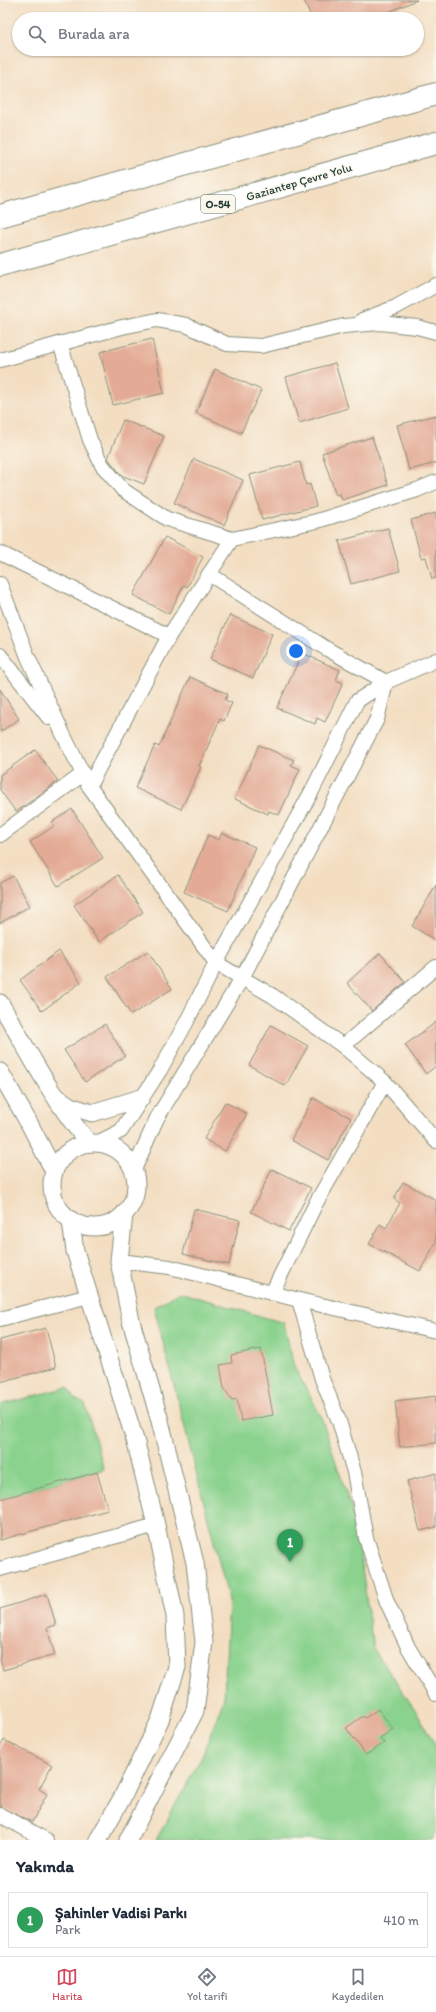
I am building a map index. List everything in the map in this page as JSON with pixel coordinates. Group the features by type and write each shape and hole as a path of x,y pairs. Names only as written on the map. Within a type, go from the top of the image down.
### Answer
{"highway":[{"path":"0,216 436,94"},
{"name":"Gaziantep Çevre Yolu","path":"0,265 436,143"}],"street":[{"path":"0,360 122,326 157,320 186,325 227,344 261,346 344,326 396,308 436,285"},
{"path":"344,326 380,323 417,327 436,332"},
{"path":"60,343 90,440 102,465 123,490 167,519 232,539 317,521 417,490 436,482"},
{"path":"0,835 86,780 169,636 232,539"},
{"path":"0,553 169,636"},
{"path":"209,574 327,649 386,682"},
{"path":"0,584 28,657 86,780 216,963 273,996 343,1046 385,1082 436,1141"},
{"path":"0,655 63,734"},
{"path":"0,1002 73,1125 94,1142 112,1147 124,1155 134,1170 136,1189 134,1198 124,1214 112,1222 99,1227 85,1226 71,1221 64,1215 54,1199 52,1180 54,1171 64,1155 75,1147 94,1142 121,1131 160,1070 183,1030 216,963 312,791 357,701 386,682 436,660"},
{"path":"134,1170 157,1118 242,978 377,719 386,682"},
{"path":"343,1046 436,967"},
{"path":"0,1072 54,1171"},
{"path":"272,1293 316,1203 385,1082"},
{"path":"55,1096 70,1106 92,1113 141,1098"},
{"path":"124,1214 119,1261 131,1321 160,1421 195,1563 204,1642 196,1711 128,1840"},
{"path":"71,1221 75,1251 136,1442 156,1525 175,1616 177,1666 160,1720 122,1798 98,1840"},
{"path":"119,1261 170,1268 299,1300 436,1331"},
{"path":"0,1319 89,1296"},
{"path":"299,1300 322,1379 339,1421 354,1472 366,1538 387,1602 408,1647 436,1694"},
{"path":"0,1569 156,1525"},
{"path":"0,1815 46,1840"}],"green space":[{"path":"179,1292 284,1323 294,1367 321,1416 356,1523 373,1648 418,1714 436,1746 436,1831 432,1840 156,1840 202,1756 224,1698 229,1601 154,1307"},
{"path":"68,1387 75,1399 85,1404 104,1469 0,1500 0,1405"}],"building":[{"path":"304,0 417,0 389,12 309,12"},
{"path":"152,339 164,393 113,405 100,352"},
{"path":"335,363 348,408 299,423 286,377"},
{"path":"215,369 261,390 241,433 196,413"},
{"path":"436,415 436,463 409,470 397,425"},
{"path":"123,420 164,436 144,484 121,475 108,458"},
{"path":"372,437 388,485 342,500 340,494 336,495 322,453"},
{"path":"194,459 243,480 224,525 174,503"},
{"path":"300,462 306,485 310,484 316,506 262,520 250,475"},
{"path":"436,513 436,578 432,579 426,557 421,558 411,520"},
{"path":"388,528 400,571 351,584 339,541"},
{"path":"165,537 203,557 187,587 184,585 169,614 133,595"},
{"path":"230,615 272,634 253,678 210,659"},
{"path":"302,653 340,670 336,680 343,683 325,722 317,718 315,724 277,708"},
{"path":"190,677 228,694 225,700 232,703 224,721 220,719 199,766 201,767 181,809 135,788 155,745 159,747"},
{"path":"0,689 19,719 0,732"},
{"path":"259,745 294,760 291,765 300,769 279,815 269,811 268,814 235,799"},
{"path":"35,750 58,781 16,812 0,790 0,775"},
{"path":"72,809 103,858 58,886 30,842 54,826 52,822"},
{"path":"222,833 255,847 228,911 184,892 208,835 219,840"},
{"path":"118,875 143,912 99,942 74,905"},
{"path":"13,876 30,906 0,923 0,883"},
{"path":"436,885 436,941 412,926"},
{"path":"59,951 81,982 42,1011 20,980"},
{"path":"148,951 172,989 131,1015 107,977"},
{"path":"380,953 405,982 372,1011 347,983"},
{"path":"436,1022 436,1066 426,1074 405,1045"},
{"path":"105,1024 125,1056 85,1082 64,1050"},
{"path":"271,1025 308,1046 285,1086 249,1065"},
{"path":"313,1098 351,1118 328,1160 291,1140"},
{"path":"225,1102 247,1114 225,1151 204,1139"},
{"path":"272,1169 311,1188 289,1231 251,1212"},
{"path":"403,1182 436,1200 436,1242 420,1271 369,1244 380,1224 386,1228 400,1203 394,1199"},
{"path":"194,1209 240,1220 229,1265 183,1254"},
{"path":"46,1328 56,1367 0,1382 0,1340"},
{"path":"261,1349 273,1415 241,1421 237,1399 232,1400 224,1388 220,1365 232,1363 231,1355"},
{"path":"436,1396 436,1443 400,1447 395,1401"},
{"path":"97,1472 108,1510 0,1540 0,1499"},
{"path":"436,1473 436,1527 420,1531 407,1481"},
{"path":"47,1594 56,1625 47,1628 55,1655 3,1670 0,1659 0,1609"},
{"path":"378,1709 393,1729 380,1738 384,1743 366,1755 346,1728 363,1716 365,1718"},
{"path":"4,1740 52,1765 39,1789 47,1794 32,1822 0,1807 0,1747"}],"place":[{"name":"Şahinler Vadisi Parkı","path":"290,1562"}]}
